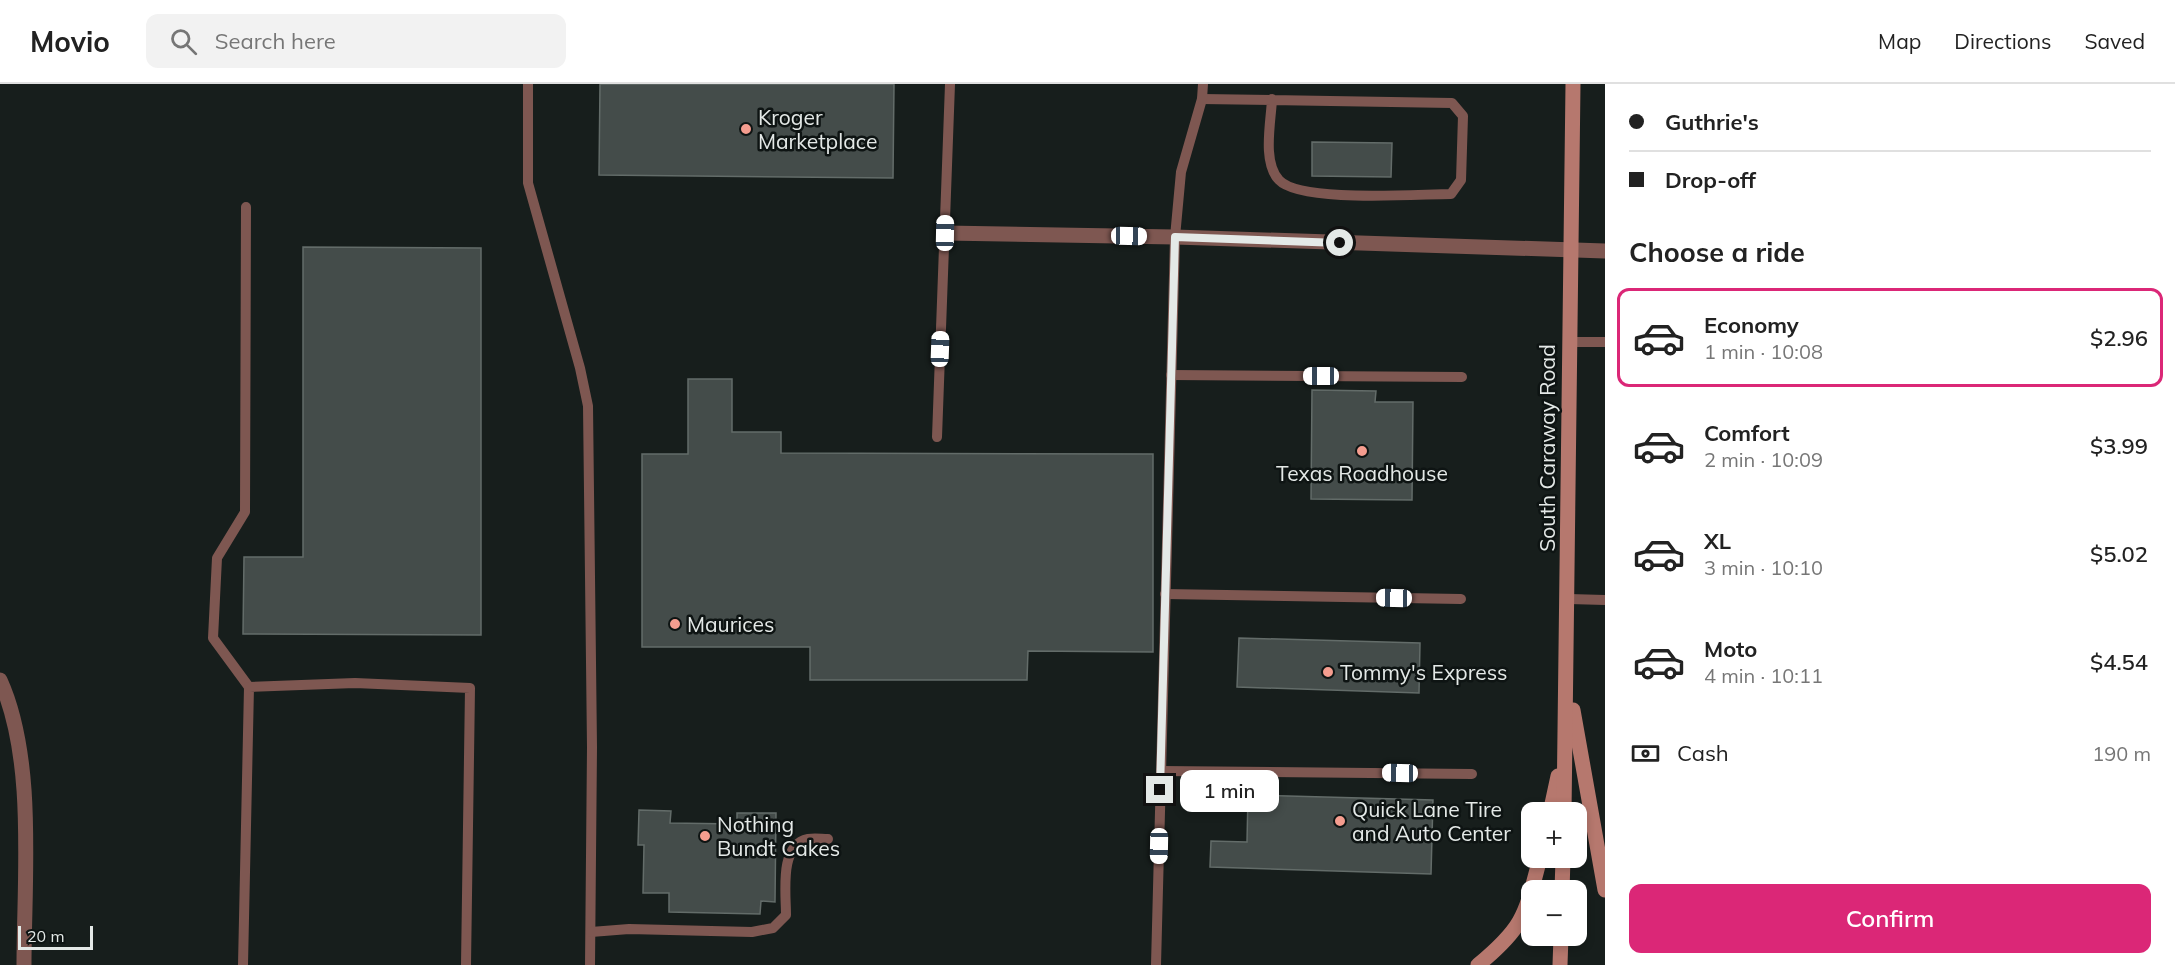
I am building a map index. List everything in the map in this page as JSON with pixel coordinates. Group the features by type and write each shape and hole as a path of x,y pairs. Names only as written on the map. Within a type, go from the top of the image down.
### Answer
{"main road":[{"name":"South Caraway Road","path":"1564,802 1569,599 1569,251 1573,84"},
{"path":"1552,802 1562,759 1568,678"},
{"path":"1568,678 1605,890"},
{"path":"1478,965 1515,931 1525,914 1537,868"},
{"path":"1560,965 1561,946"}],"street":[{"path":"945,233 1175,237 1605,252"},
{"path":"0,680 16,732 23,785 24,965"}],"lane":[{"path":"528,84 528,183 580,368 588,406 592,747 590,965"},
{"path":"938,437 950,84"},
{"path":"1156,965 1175,237 1180,172 1202,99 1203,84"},
{"path":"1202,99 1272,99 1452,103 1463,116 1461,180 1451,194 1324,194 1292,189 1278,180 1270,156 1272,99"},
{"path":"243,965 249,687 213,638 217,558 245,512 246,207"},
{"path":"1569,342 1605,342"},
{"path":"1171,375 1462,377"},
{"path":"1165,594 1461,599"},
{"path":"1569,599 1605,600"},
{"path":"249,687 355,683 470,688 465,965"},
{"path":"1161,771 1472,774"},
{"path":"591,932 629,929 752,932 773,928 786,915 788,860 794,846 807,839 828,839"}],"building":[{"name":"Kroger Marketplace","path":"600,84 894,84 893,178 599,175"},
{"path":"1312,142 1392,143 1391,177 1312,176"},
{"path":"303,247 481,248 481,635 243,634 244,557 303,557"},
{"path":"688,379 732,379 732,432 781,432 781,453 1153,454 1153,652 1028,651 1027,680 810,680 810,647 642,647 642,454 688,454"},
{"name":"Texas Roadhouse","path":"1312,390 1376,391 1375,402 1413,402 1412,500 1311,499"},
{"name":"Tommy's Express","path":"1239,638 1420,643 1419,693 1237,687"},
{"name":"Quick Lane Tire and Auto Center","path":"1248,795 1433,800 1431,874 1210,867 1211,841 1247,842"},
{"path":"639,810 671,811 670,823 737,824 737,813 776,813 775,902 761,901 760,914 669,912 669,893 643,893 644,845 638,845"}],"place":[{"name":"Kroger Marketplace","path":"746,129"},
{"name":"Texas Roadhouse","path":"1362,451"},
{"name":"Maurices","path":"675,624"},
{"name":"Tommy's Express","path":"1328,672"},
{"name":"Quick Lane Tire and Auto Center","path":"1340,821"},
{"name":"Nothing Bundt Cakes","path":"705,836"}],"route":[{"path":"1160,790 1175,237 1340,243"}]}
